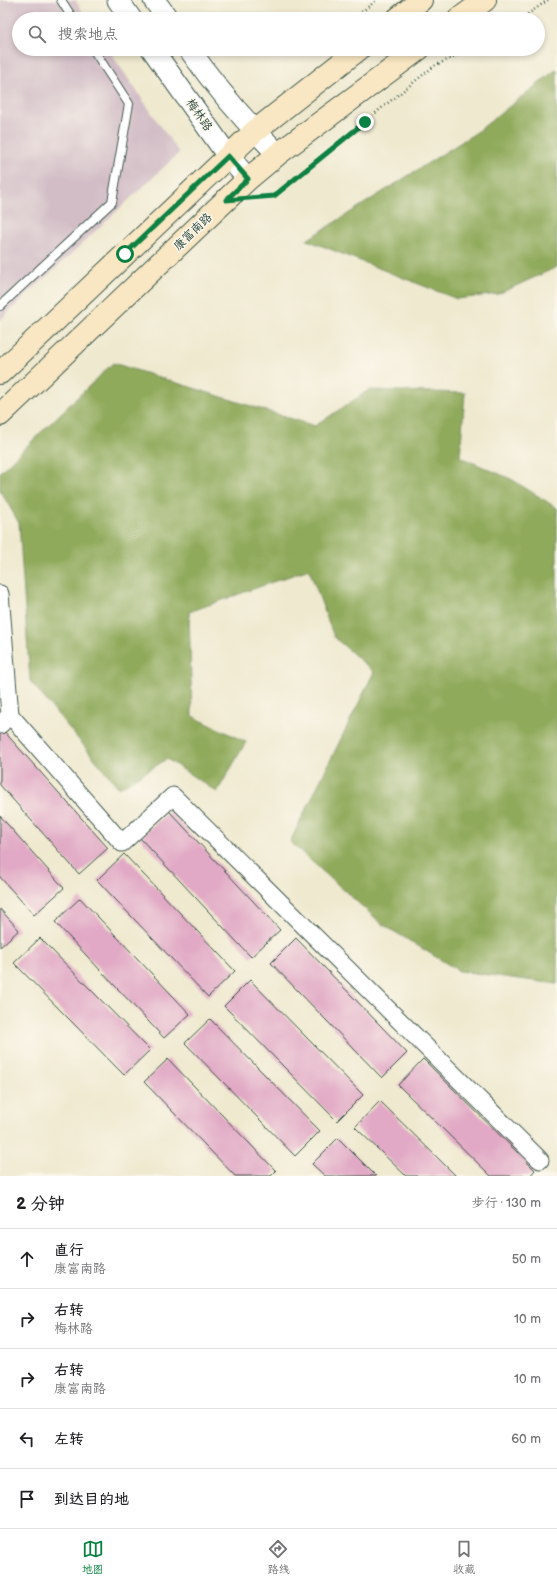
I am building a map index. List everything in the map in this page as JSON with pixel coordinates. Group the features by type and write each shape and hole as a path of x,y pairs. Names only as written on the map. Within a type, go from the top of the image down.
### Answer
{"main road":[{"path":"406,12 421,0"},
{"path":"469,12 485,0"},
{"path":"0,373 255,131 350,56"},
{"name":"康富南路","path":"0,415 248,179 278,154 410,56"}],"street":[{"path":"118,0 126,12"},
{"path":"154,0 163,12"},
{"name":"梅林路","path":"157,56 228,156 248,179"},
{"path":"194,56 255,131 278,154"},
{"path":"0,594 5,720 122,843 173,796 540,1160"}],"lane":[{"path":"60,0 68,12"},
{"path":"0,306 112,202 129,104 98,56"}],"path":[{"path":"361,12 377,0"},
{"path":"531,12 548,0"},
{"path":"226,200 274,196 306,168 434,66 456,56"}],"shaded area":[{"path":"0,0 75,0 83,12 12,12 12,56 113,56 179,153 0,320"}],"green space":[{"path":"557,69 557,267 498,294 457,299 307,240 477,132"},
{"path":"113,363 315,426 369,390 465,393 460,457 511,479 557,508 557,984 459,971 382,924 290,842 374,672 334,637 309,569 189,612 192,716 246,742 217,792 167,759 119,788 30,681 19,523 0,490 0,472"}],"building":[{"path":"2,729 108,848 79,874 0,785 0,731"},
{"path":"169,811 280,930 251,957 140,838"},
{"path":"0,816 64,888 34,915 0,877"},
{"path":"124,854 235,971 208,997 97,880"},
{"path":"80,898 190,1014 164,1038 55,922"},
{"path":"0,909 19,930 0,947"},
{"path":"40,938 150,1050 124,1075 14,963"},
{"path":"296,938 407,1053 382,1078 271,963"},
{"path":"250,980 363,1095 337,1121 224,1006"},
{"path":"210,1019 320,1131 295,1156 185,1043"},
{"path":"168,1059 276,1171 271,1176 235,1176 144,1082"},
{"path":"423,1059 535,1170 530,1176 491,1176 398,1085"},
{"path":"380,1101 456,1176 406,1176 355,1127"},
{"path":"338,1138 376,1176 325,1176 312,1164"}],"route":[{"path":"125,254 228,156 248,179 226,200 274,196 306,168 365,122"}]}
